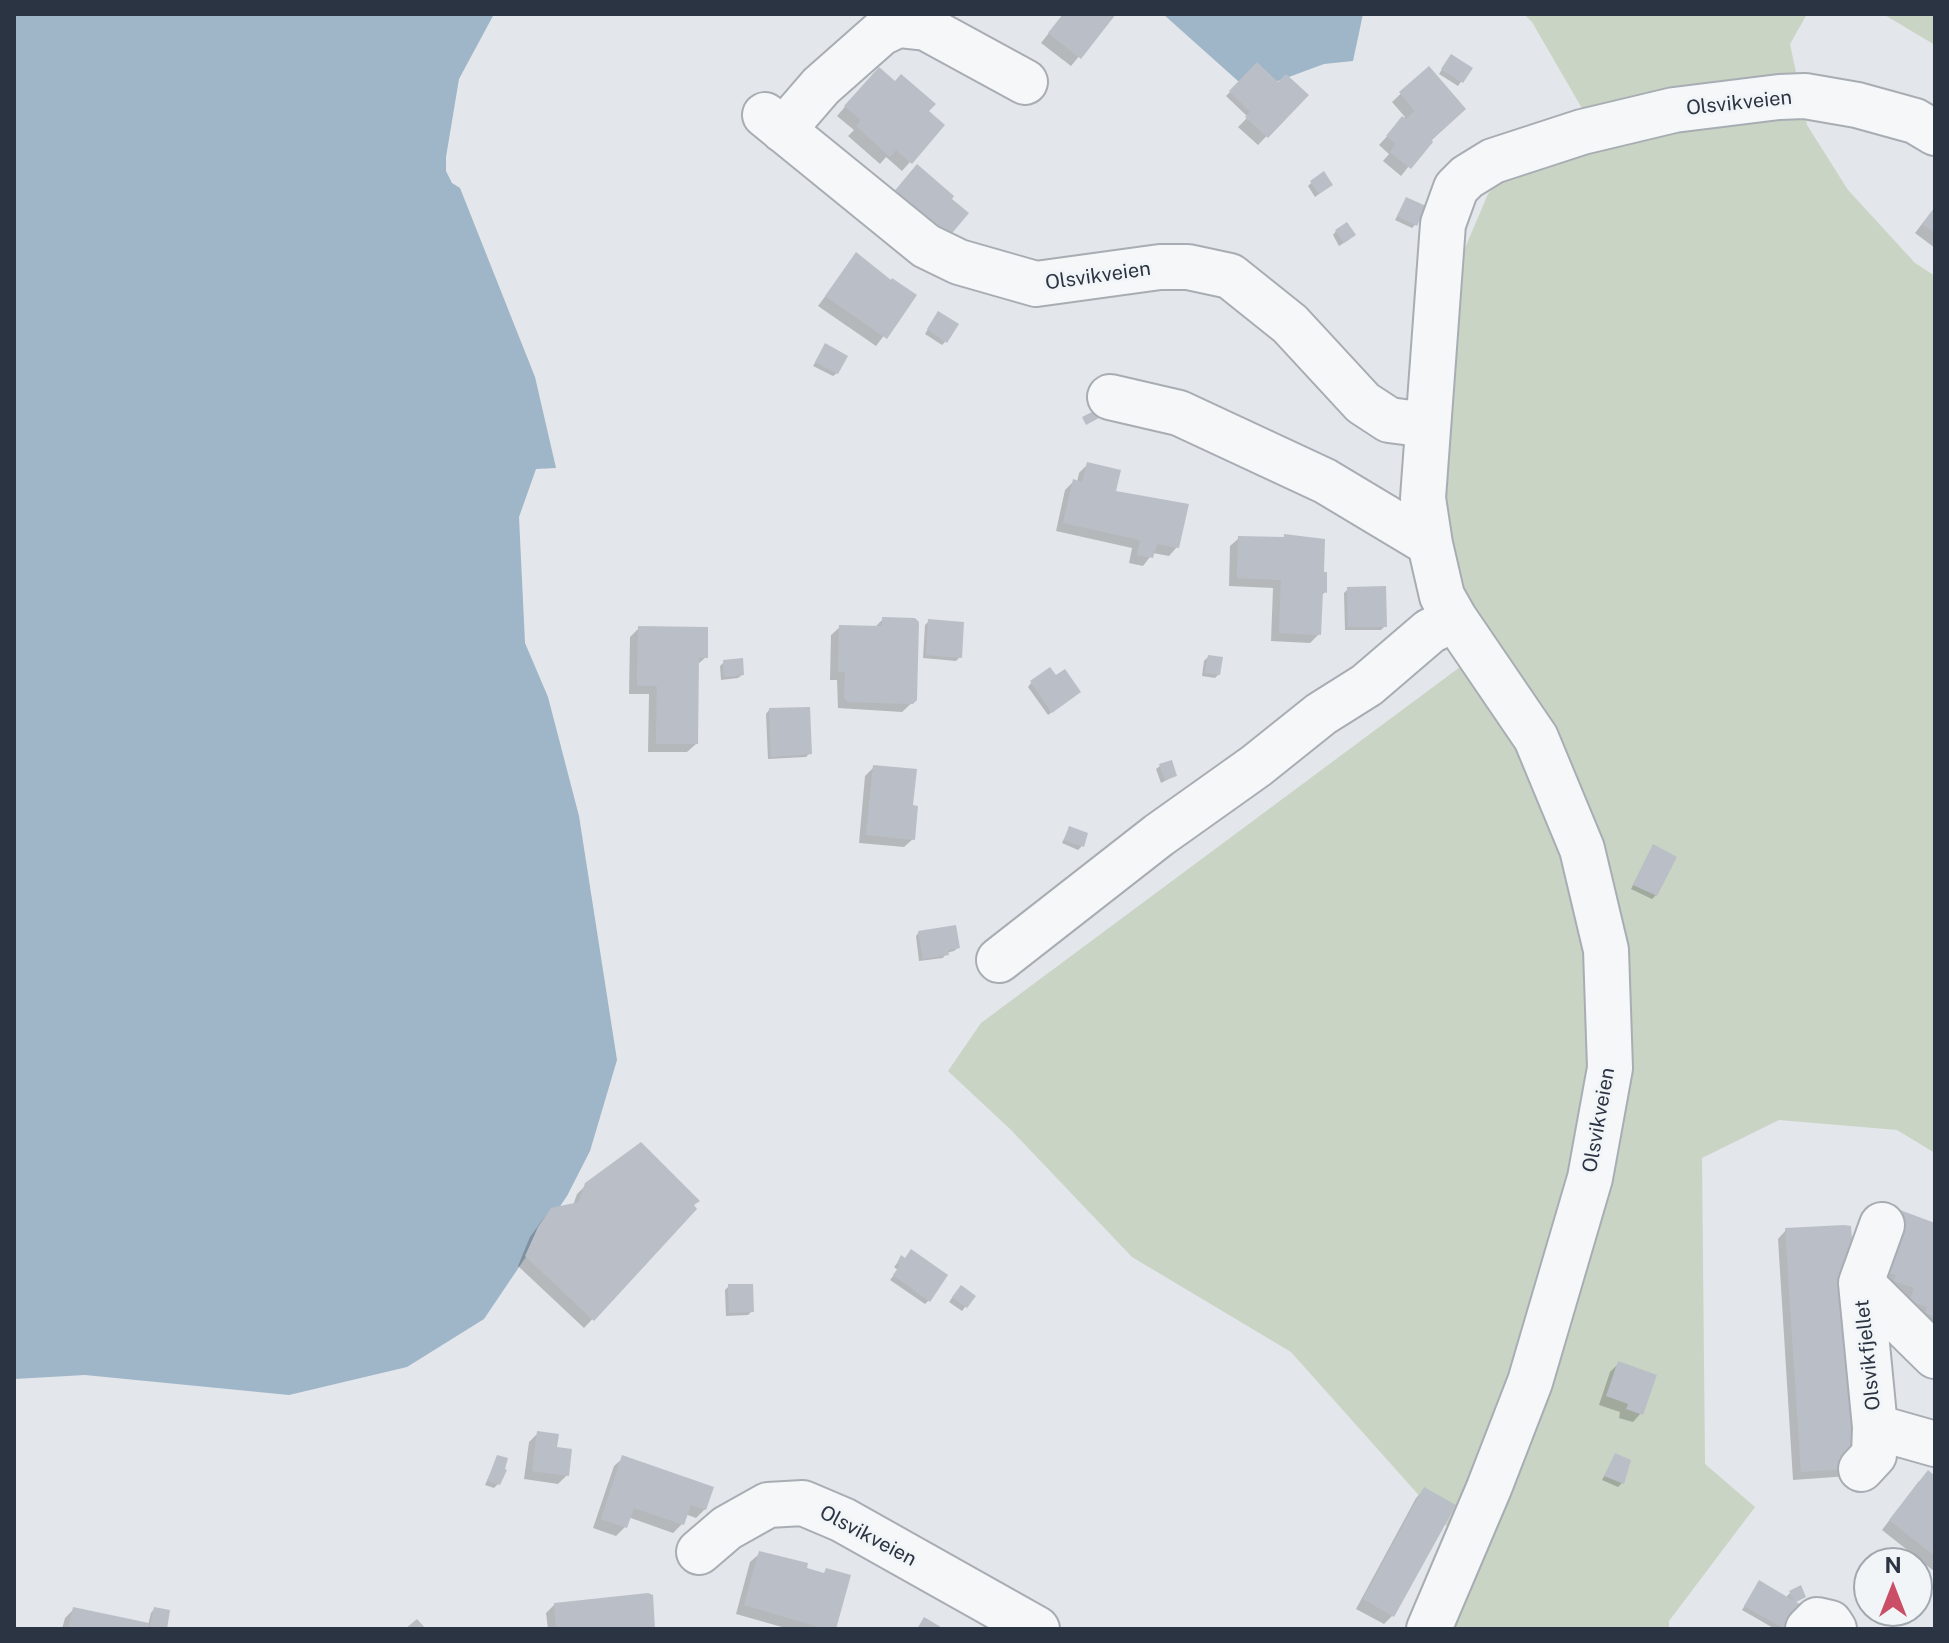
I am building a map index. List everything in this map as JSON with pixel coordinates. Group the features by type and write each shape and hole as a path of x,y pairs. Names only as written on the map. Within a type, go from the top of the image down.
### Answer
{"street":[{"name":"Olsvikveien","path":"1025,82 926,28 898,25 881,33 774,123 926,246 959,262 1036,284 1160,267 1188,267 1230,276 1290,324 1363,403 1389,420 1427,425"},
{"name":"Olsvikveien","path":"1429,1629 1530,1382 1590,1178 1610,1068 1606,950 1582,849 1536,738 1442,596 1430,544 1423,498 1443,224 1456,188 1467,177 1493,161 1582,132 1674,110 1805,96 1857,105 1915,121 1935,133"},
{"path":"1110,397 1179,413 1325,481 1430,544"},
{"path":"999,960 1159,835 1256,766 1321,714 1367,685 1430,631 1455,619"},
{"name":"Olsvikfjellet","path":"1861,1469 1874,1455 1875,1427 1861,1283 1882,1225"},
{"name":"Olsvikfjellet","path":"1861,1283 1935,1356"},
{"name":"Olsvikfjellet","path":"1875,1427 1935,1444"},
{"name":"Olsvikveien","path":"699,1552 727,1528 768,1505 803,1503 843,1520 1037,1629"},
{"path":"1808,1629 1817,1620 1830,1623 1834,1629"}],"green space":[{"path":"1524,14 1807,14 1790,44 1807,125 1848,190 1915,263 1935,276 1935,1153 1897,1130 1779,1120 1702,1158 1705,1464 1755,1507 1669,1621 1669,1629 1437,1629 1449,1529 1291,1352 1132,1257 1010,1129 948,1071 981,1023 1460,667 1474,628 1438,482 1459,262 1488,194 1524,154 1587,117 1532,22"},
{"path":"1883,14 1935,14 1935,45"}],"water":[{"path":"14,14 494,14 459,79 446,171 452,183 460,188 535,377 556,468 536,469 519,517 525,643 548,697 579,816 617,1060 590,1151 567,1196 484,1319 407,1367 289,1395 85,1375 14,1379"},
{"path":"1163,14 1363,14 1353,61 1324,64 1278,81 1259,84 1238,81"}],"building":[{"path":"1063,14 1116,14 1081,59 1048,33"},
{"path":"1451,54 1473,68 1463,83 1441,69"},
{"path":"1257,62 1278,82 1286,74 1309,95 1268,138 1245,117 1250,112 1229,91"},
{"path":"1429,66 1466,109 1432,140 1411,169 1390,152 1396,144 1386,136 1402,116 1406,119 1415,111 1399,92"},
{"path":"879,67 895,81 901,74 936,104 929,111 945,125 912,164 896,150 890,157 856,126 861,120 844,106"},
{"path":"917,164 969,213 948,238 892,194"},
{"path":"1324,171 1333,185 1319,194 1310,181"},
{"path":"1406,197 1426,206 1417,226 1397,216"},
{"path":"1935,207 1935,233 1922,224"},
{"path":"1347,222 1356,235 1344,243 1335,230"},
{"path":"856,252 891,280 917,295 887,339 825,296"},
{"path":"938,311 959,324 947,343 927,329"},
{"path":"825,343 848,356 838,374 815,362"},
{"path":"1106,405 1110,412 1086,425 1082,417"},
{"path":"1087,462 1121,470 1116,491 1189,504 1179,548 1157,544 1153,558 1137,555 1140,540 1063,523 1073,479 1082,482"},
{"path":"1284,534 1325,539 1327,593 1323,592 1321,635 1279,633 1281,580 1237,578 1238,536 1284,537"},
{"path":"1386,586 1387,627 1348,627 1347,587"},
{"path":"882,617 915,618 919,622 917,700 913,704 848,702 844,698 845,672 838,672 839,625 882,626"},
{"path":"928,619 964,622 962,658 926,655"},
{"path":"638,626 708,627 708,658 699,658 698,744 656,744 657,686 637,686"},
{"path":"1208,655 1223,657 1220,675 1205,673"},
{"path":"743,658 744,675 724,677 723,660"},
{"path":"1050,667 1056,675 1065,669 1081,692 1052,713 1030,681"},
{"path":"810,707 812,754 771,757 769,708"},
{"path":"1172,760 1177,776 1165,780 1159,764"},
{"path":"873,765 917,769 913,805 918,806 915,840 866,835"},
{"path":"1069,826 1088,833 1084,847 1064,840"},
{"path":"1653,844 1677,857 1657,896 1633,885"},
{"path":"956,925 960,948 948,950 949,955 923,959 918,931"},
{"path":"641,1142 700,1201 694,1205 697,1209 594,1321 525,1256 551,1208 579,1202 585,1183"},
{"path":"1900,1210 1935,1223 1935,1317 1925,1313 1927,1307 1910,1301 1914,1288 1894,1281 1896,1275 1879,1269"},
{"path":"1851,1226 1853,1250 1846,1251 1859,1468 1801,1472 1785,1228"},
{"path":"911,1249 948,1275 930,1302 893,1275 900,1265 897,1263 901,1255 905,1258"},
{"path":"728,1284 753,1284 754,1312 729,1313"},
{"path":"961,1285 976,1296 967,1308 952,1297"},
{"path":"1618,1361 1657,1375 1643,1415 1626,1409 1628,1404 1606,1396"},
{"path":"537,1431 559,1434 557,1447 572,1449 569,1476 532,1471"},
{"path":"1615,1453 1631,1460 1624,1484 1604,1476"},
{"path":"497,1455 508,1458 507,1470 500,1485 487,1481"},
{"path":"622,1455 714,1487 706,1510 691,1505 684,1525 634,1508 627,1528 601,1519"},
{"path":"1928,1470 1935,1476 1935,1556 1933,1547 1924,1547 1889,1520"},
{"path":"1424,1487 1456,1505 1394,1617 1363,1599"},
{"path":"759,1551 808,1563 807,1568 824,1573 826,1568 851,1575 836,1629 825,1629 744,1605"},
{"path":"1759,1580 1794,1601 1789,1591 1801,1585 1806,1597 1796,1602 1800,1604 1785,1629 1744,1606"},
{"path":"653,1595 655,1629 556,1629 554,1603"},
{"path":"73,1607 149,1623 148,1629 68,1629"},
{"path":"154,1607 170,1610 167,1629 150,1626"},
{"path":"924,1617 944,1629 917,1629"},
{"path":"417,1619 426,1629 405,1629"}]}
